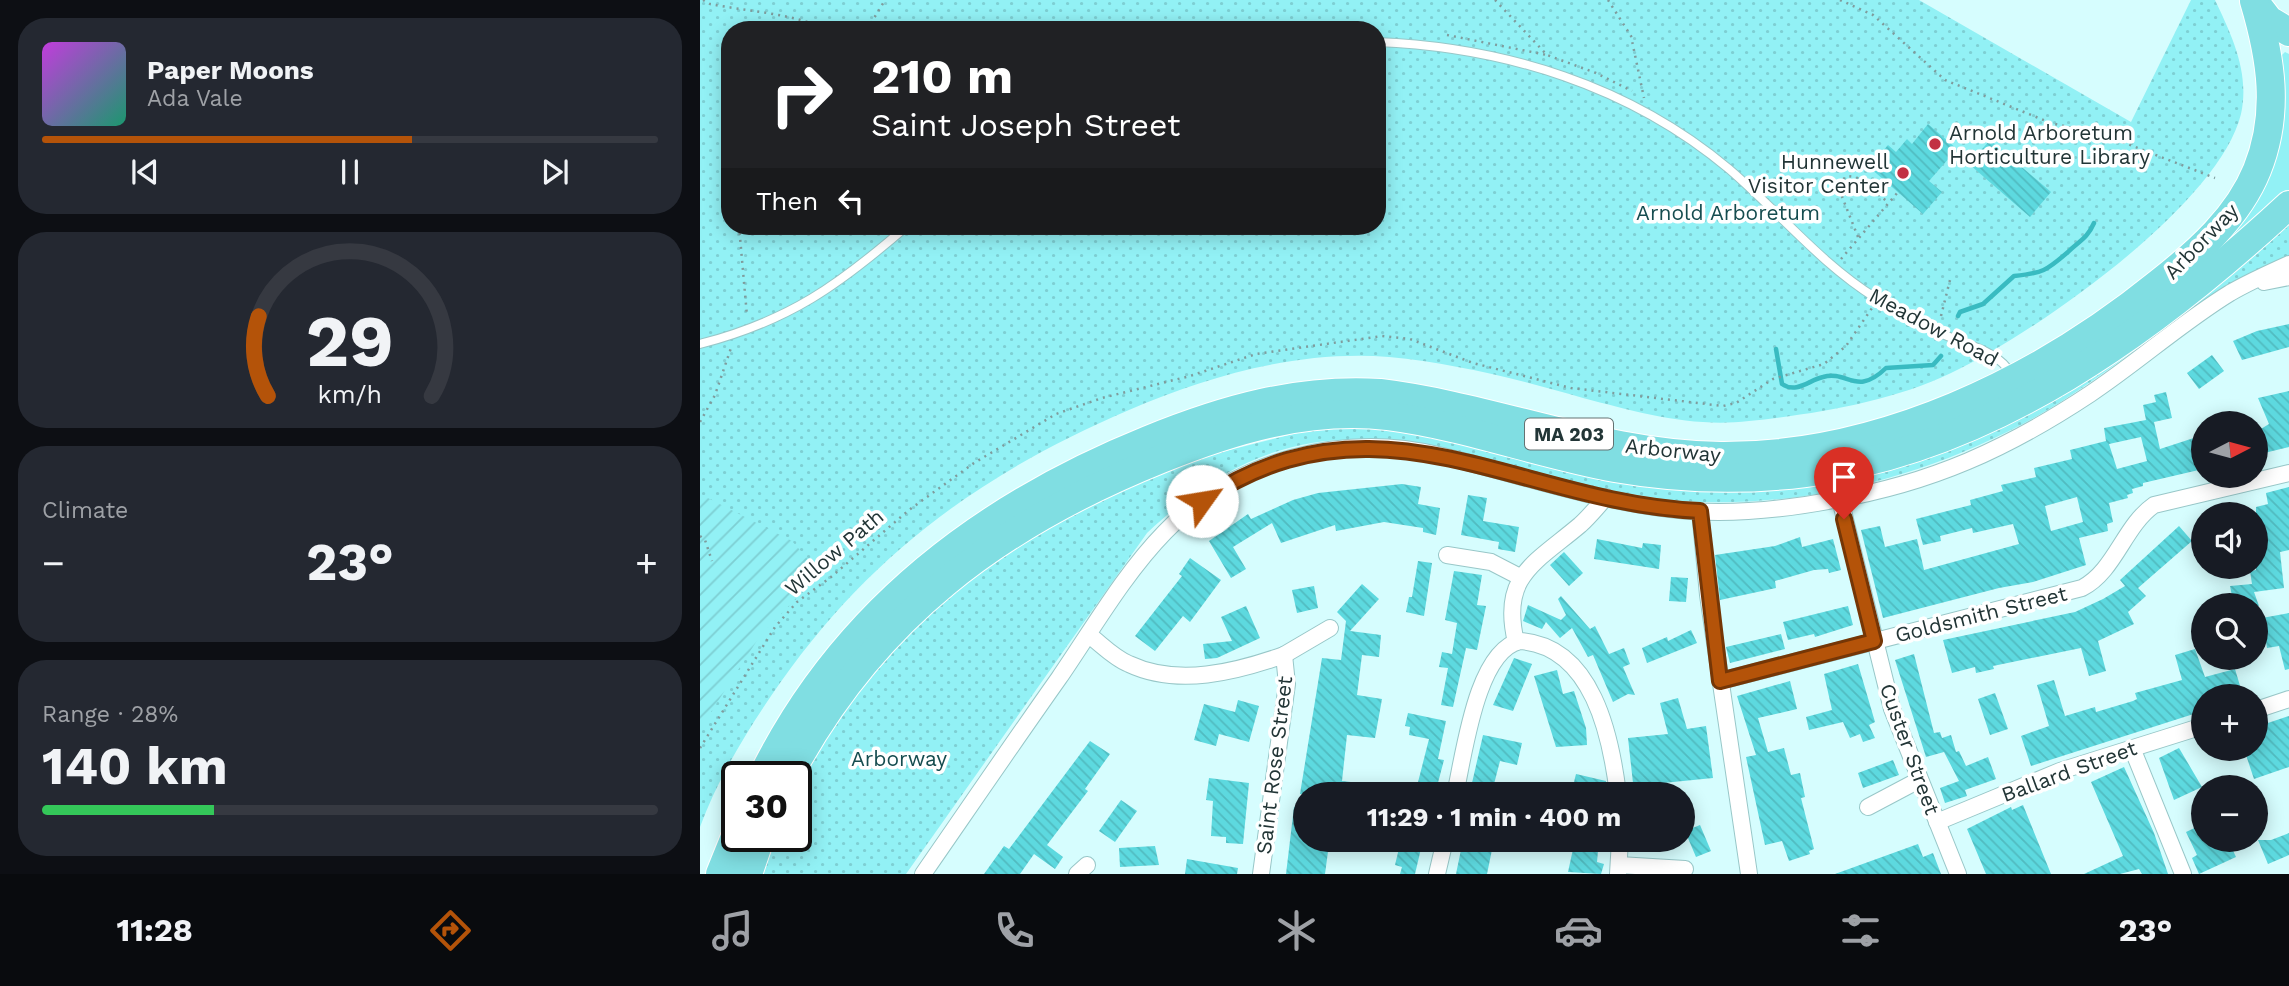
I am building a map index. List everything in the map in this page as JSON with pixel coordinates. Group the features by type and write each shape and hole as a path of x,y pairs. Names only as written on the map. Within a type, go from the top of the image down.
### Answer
{"highway":[{"path":"2254,0 2264,15 2289,33"},
{"name":"Arborway","path":"771,761 795,719 835,665 894,597 935,560 1000,513 1059,479 1128,448 1226,411 1308,394 1380,393 1641,449 1691,455 1748,455 1817,448 1888,430 2014,377 2081,340 2144,296 2200,247 2242,198 2263,152 2272,103 2268,50 2254,0"},
{"name":"Arborway","path":"797,761 821,721 871,657 916,607 961,568 1069,499 1191,447 1273,422 1358,414 1405,419 1600,464 1667,476 1749,478 1852,466 1947,436 2008,408 2066,375 2166,309 2289,205"},
{"path":"720,874 729,852"},
{"path":"748,874 756,852"}],"street":[{"path":"923,874 1140,562 1184,515 1240,478 1298,456 1348,448 1408,450 1652,507 1700,511 1756,510 1840,499 1943,474 1994,450 2090,394 2201,312 2244,286 2289,264"},
{"path":"2244,286 2289,277"},
{"name":"Goldsmith Street","path":"1720,681 2082,588 2098,577 2138,519 2154,505 2289,472"},
{"path":"1516,642 1511,603 1520,577 1581,524 1606,498"},
{"name":"Custer Street","path":"1840,499 1892,709 1958,874"},
{"path":"1700,511 1720,681 1749,874"},
{"path":"1447,555 1491,562 1520,577"},
{"path":"1284,655 1330,628"},
{"name":"Saint Rose Street","path":"1089,635 1126,664 1154,673 1217,674 1250,667 1284,655 1287,684 1261,874"},
{"path":"1458,782 1477,699 1487,674 1502,650 1516,642 1530,642 1552,651 1584,680 1603,718 1616,782"},
{"path":"2268,706 2289,699"},
{"name":"Ballard Street","path":"1937,822 2060,771 2191,730"},
{"path":"2132,748 2183,874"},
{"path":"1868,807 1919,780"},
{"path":"1437,874 1442,852"},
{"path":"1619,852 1618,870 1685,869"}],"lane":[{"name":"Meadow Road","path":"1386,43 1499,56 1606,92 1674,129 1726,167 1877,300 1936,331 1999,359 2014,377"},
{"path":"700,344 734,335 785,314 836,285 896,235"}],"path":[{"path":"703,0 746,11 812,21"},
{"path":"872,21 885,0"},
{"path":"1495,0 1547,55 1596,73 1644,98 1652,106"},
{"path":"1608,0 1631,36 1644,98"},
{"path":"1840,0 1873,15 1945,80 2051,123 2107,136 2216,178"},
{"path":"1858,237 1840,194 1840,181 1848,176 1856,177 1889,203"},
{"path":"1835,265 1898,192"},
{"path":"740,235 747,317"},
{"path":"1941,316 1950,280"},
{"path":"1779,376 1814,368 1830,359 1846,346 1877,300"},
{"path":"736,320 757,313"},
{"path":"700,422 715,395 734,335"},
{"name":"Willow Path","path":"700,748 775,627 797,602 831,577 909,510 998,449"},
{"path":"700,536 705,540 712,561"}],"green space":[{"name":"Arnold Arboretum","path":"700,0 1919,0 2131,122 2191,0 2215,0 2238,55 2243,84 2241,114 2226,150 2198,187 2161,226 2119,263 2028,329 1951,373 1903,392 1852,405 1800,415 1728,423 1665,417 1487,373 1389,357 1322,357 1289,361 1191,386 1074,435 973,493 928,526 885,562 807,647 750,727 730,761 721,761 721,779 700,827"},
{"path":"2285,52 2289,54 2289,190 2237,238 2232,233 2281,56"},
{"name":"Arborway","path":"2289,220 2289,256 2217,292 2059,403 1966,451 1900,475 1866,484 1779,499 1742,502 1686,501 1649,497 1578,483 1450,451 1390,441 1331,440 1272,453 1211,483 1147,533 906,874 761,874 769,852 812,852 812,761 843,711 924,615 1013,547 1078,509 1194,459 1297,433 1336,428 1375,428 1406,432 1626,483 1779,488"},
{"path":"700,494 792,541 820,573 760,636 700,729"}],"building":[{"name":"Hunnewell Visitor Center","path":"1928,124 1957,149 1929,181 1942,192 1923,214 1869,167 1888,145 1896,152 1907,139 1912,144"},
{"path":"1990,140 2051,192 2030,217 1969,164"},
{"path":"2289,324 2289,347 2242,360 2233,341 2257,331"},
{"path":"2212,355 2224,371 2199,389 2187,373"},
{"path":"2289,391 2289,447 2268,452 2268,411 2264,411 2258,398"},
{"path":"2166,392 2172,418 2154,422 2160,449 2191,439 2191,472 2143,483 2143,486 2132,489 2133,493 2127,495 2128,498 2109,503 2113,522 2107,524 2108,531 2079,538 2086,565 2033,582 1999,588 1883,618 1861,530 1880,526 1885,547 1917,539 1924,570 2019,544 2013,524 1973,533 1972,528 1940,536 1941,541 1923,545 1916,519 1971,505 1970,500 2003,491 2001,485 2036,477 2034,468 2072,459 2070,450 2106,441 2104,428 2146,420 2143,405 2156,402 2154,395","holes":["2141,437 2147,461 2117,469 2109,444","2077,497 2083,522 2051,531 2045,506"]},
{"path":"1402,484 1421,487 1418,504 1440,508 1436,535 1423,532 1423,528 1384,522 1336,531 1335,525 1281,543 1272,523 1233,547 1246,569 1231,578 1209,541 1248,514 1251,519 1293,500 1318,493"},
{"path":"2289,487 2289,550 2280,552 2284,588 2254,593 2231,593 2230,586 2252,584 2251,579 2268,579 2266,493"},
{"path":"1468,495 1487,498 1483,521 1519,527 1515,552 1498,549 1499,542 1461,535"},
{"path":"2179,526 2191,540 2138,588 2146,596 2128,612 2134,624 2098,641 2106,671 2089,676 2081,648 1993,666 1994,669 1976,673 1975,667 1952,673 1943,640 2075,612 2125,586 2120,580"},
{"path":"1800,537 1802,547 1833,539 1841,570 1829,573 1828,569 1814,570 1775,581 1776,588 1720,600 1715,555 1775,546"},
{"path":"1597,539 1642,548 1643,543 1661,545 1659,569 1594,559"},
{"path":"1564,552 1583,573 1569,586 1550,565"},
{"path":"1190,558 1221,580 1190,622 1183,616 1155,651 1135,636 1182,576 1179,574"},
{"path":"1418,561 1432,563 1424,616 1406,612 1409,597 1412,597"},
{"path":"1454,571 1482,575 1477,605 1486,606 1477,650 1466,648 1453,707 1441,705 1448,668 1439,667 1442,652 1452,654 1457,623 1445,620"},
{"path":"1671,577 1688,578 1686,602 1669,601"},
{"path":"1362,584 1379,599 1350,631 1381,635 1379,657 1362,655 1357,695 1382,699 1375,738 1347,735 1342,781 1351,782 1302,782 1322,658 1341,660 1346,621 1337,612"},
{"path":"1314,586 1318,608 1297,613 1292,590"},
{"path":"1561,596 1590,629 1595,626 1609,654 1624,648 1630,664 1623,667 1635,695 1628,694 1613,702 1593,655 1588,657 1572,628 1560,638 1546,622 1542,629 1523,621 1528,605 1561,620 1566,615 1558,599"},
{"path":"1246,606 1260,638 1217,658 1205,659 1203,644 1232,641 1221,617"},
{"path":"1848,606 1853,625 1815,637 1814,634 1788,640 1783,622"},
{"path":"2289,613 2289,669 2285,670 2279,646 2268,648 2268,617"},
{"path":"1691,630 1697,643 1647,663 1642,648 1667,637 1668,641"},
{"path":"1781,634 1785,649 1730,663 1726,647"},
{"path":"2191,650 2191,670 2202,670 2205,677 2235,670 2239,684 2191,684 2191,715 2031,766 2021,736 2049,726 2037,685 2054,680 2065,716 2095,707 2096,712 2133,701 2137,699 2135,693 2182,680 2175,655"},
{"path":"1914,654 1934,733 1940,732 1942,738 1951,735 1956,752 1959,751 1966,766 1988,757 1996,779 1965,790 1967,796 1945,803 1940,788 1959,781 1944,752 1926,757 1895,660"},
{"path":"1514,658 1532,664 1513,711 1493,705"},
{"path":"1858,664 1875,722 1869,725 1875,738 1863,742 1860,734 1850,738 1843,722 1809,730 1806,717 1832,710 1824,674"},
{"path":"1557,670 1563,694 1574,691 1586,728 1587,745 1556,747 1534,676"},
{"path":"1790,681 1797,709 1758,718 1768,752 1784,748 1791,775 1800,773 1805,797 1801,798 1814,849 1809,851 1810,854 1789,861 1782,841 1765,845 1746,757 1756,755 1737,696"},
{"path":"1995,693 2008,729 1990,735 1978,699"},
{"path":"1678,698 1687,729 1706,726 1713,778 1633,782 1628,738 1668,734 1660,703"},
{"path":"1238,700 1259,706 1249,742 1219,734 1216,746 1194,740 1204,704 1235,712"},
{"path":"1408,713 1446,721 1438,759 1444,760 1438,782 1418,782 1429,739 1409,735 1410,727 1405,726"},
{"path":"2289,716 2289,767 2266,775 2253,775 2248,761 2268,761 2268,723"},
{"path":"1483,735 1522,743 1517,765 1500,761 1495,782 1472,782"},
{"path":"1090,741 1110,754 1085,789 1088,791 1047,845 1063,857 1055,869 1034,854 1020,874 984,874 1004,846 1009,849"},
{"path":"2179,748 2195,775 2191,775 2191,792 2174,800 2159,758"},
{"path":"1893,760 1899,775 1863,788 1858,773"},
{"path":"2124,767 2154,833 2168,874 2142,874 2139,869 2120,874 2084,874 2123,856 2091,782"},
{"path":"1576,774 1606,781 1606,782 1574,782"},
{"path":"1209,778 1249,783 1243,844 1226,843 1226,837 1211,836 1213,801 1206,800"},
{"path":"1121,800 1137,811 1115,842 1099,831"},
{"path":"2023,805 2051,874 1986,874 1967,829 2011,807 2012,810"},
{"path":"1293,815 1293,852 1328,852 1325,874 1286,874"},
{"path":"1700,825 1711,851 1696,857 1694,852 1695,827"},
{"path":"2191,830 2191,842 2186,832"},
{"path":"2289,833 2289,855 2268,864 2263,852 2268,852 2268,840"},
{"path":"1918,844 1923,857 1933,853 1941,874 1835,874"},
{"path":"1155,846 1159,865 1120,867 1119,848"},
{"path":"1398,852 1420,852 1415,874 1400,874 1402,867 1395,865"},
{"path":"1461,852 1492,852 1487,874 1456,874"},
{"path":"1572,852 1598,852 1597,862 1604,864 1601,874 1568,872"},
{"path":"2196,852 2234,852 2236,857 2199,874 2192,858 2197,855"},
{"path":"1187,859 1238,868 1237,874 1185,874"}],"waterway":[{"path":"1958,316 1960,312 1983,304 2014,276 2038,272 2049,267 2089,233 2094,223"},
{"path":"1776,349 1782,384 1793,388 1832,376 1859,382 1867,381 1886,368 1933,365 1941,356"}],"place":[{"name":"Arnold Arboretum Horticulture Library","path":"1935,144"},
{"name":"Hunnewell Visitor Center","path":"1903,173"}],"route":[{"path":"1202,501 1223,486 1276,463 1325,451 1368,447 1437,455 1620,501 1674,510 1700,511 1720,681 1874,641 1844,519"}]}
